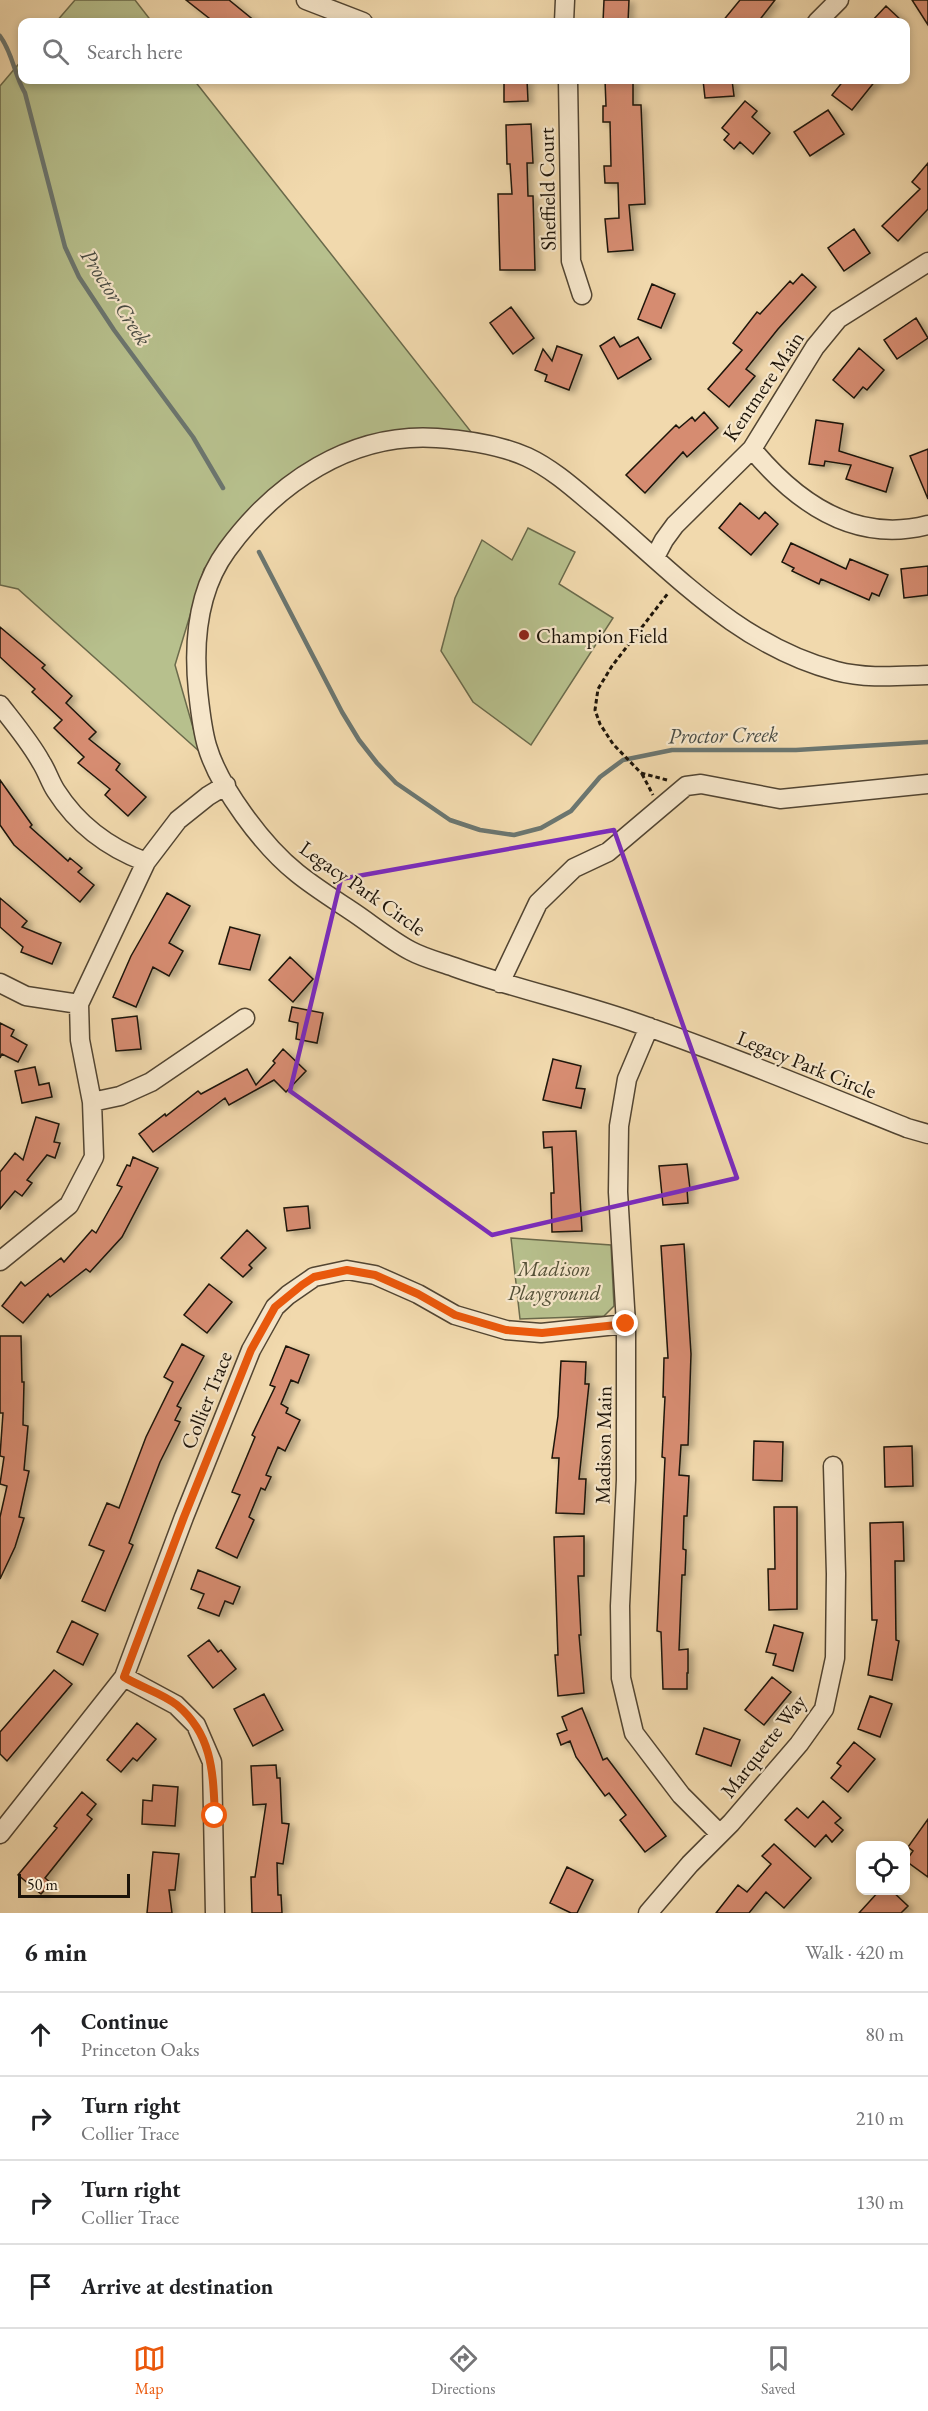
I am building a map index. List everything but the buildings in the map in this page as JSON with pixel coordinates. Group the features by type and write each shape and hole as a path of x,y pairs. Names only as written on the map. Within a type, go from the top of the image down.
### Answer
{"street":[{"path":"306,0 353,18"},
{"path":"564,18 565,0"},
{"path":"821,18 838,0"},
{"name":"Sheffield Court","path":"568,84 571,261 582,295"},
{"name":"Kentmere Main","path":"656,557 664,540 675,525 752,449 815,347 838,319 928,262"},
{"name":"Legacy Park Circle","path":"928,675 876,677 838,672 795,657 761,641 689,590 656,557 543,466 507,450 437,438 396,439 354,451 312,468 284,489 254,516 221,558 206,589 198,622 195,655 198,696 207,746 226,785 257,834 295,872 412,952 500,983 649,1027 703,1046 907,1128 928,1134"},
{"path":"752,449 765,465 808,503 846,523 885,530 928,525"},
{"path":"0,705 41,761 54,788 74,814 91,831 118,850 146,861"},
{"path":"500,983 538,903 574,868 608,852 686,786 701,784 780,799 928,784"},
{"path":"0,1261 69,1205 94,1157 92,1102 80,1040 79,1004 146,861 178,820 226,785"},
{"path":"0,983 26,996 79,1004"},
{"path":"92,1102 120,1096 151,1082 244,1018"},
{"name":"Madison Main","path":"649,1027 627,1080 620,1126 618,1192 626,1324 626,1480 620,1606 621,1678 634,1733 681,1795 720,1834"},
{"name":"Collier Trace","path":"0,1834 124,1677 184,1517 251,1350 275,1307 302,1285 314,1277 347,1270 375,1275 418,1294 455,1315 506,1330 542,1333 626,1324"},
{"name":"Marquette Way","path":"648,1913 799,1744 824,1709 835,1658 836,1574 833,1466"},
{"path":"124,1677 176,1705 196,1725 212,1762 215,1913"}],"path":[{"path":"660,806 641,773 620,752 600,724 595,710 598,689 625,647 669,592"},
{"path":"641,773 686,786"}],"highlighted area":[{"path":"614,830 737,1178 492,1235 290,1091 341,879"}],"green space":[{"path":"75,0 135,0 149,18 59,18"},
{"path":"18,65 18,84 197,84 483,447 407,432 265,497 204,569 175,665 200,752 18,589 0,585 0,86"},
{"name":"Champion Field","path":"528,528 575,552 559,584 613,618 531,745 473,702 441,651 455,598 482,540 512,560"},
{"name":"Madison Playground","path":"511,1238 611,1245 614,1306 604,1316 520,1319"}],"waterway":[{"name":"Proctor Creek","path":"0,36 8,50 18,79"},
{"name":"Proctor Creek","path":"20,84 25,93 65,247 79,277 114,330 193,437 223,488"},
{"name":"Proctor Creek","path":"259,552 342,712 359,740 377,763 396,783 450,820 480,830 514,835 541,828 571,811 600,777 623,760 672,750 796,750 928,742"}],"place":[{"name":"Champion Field","path":"524,635"}],"route":[{"path":"215,1816 212,1762 196,1725 176,1705 124,1677 184,1517 251,1350 275,1307 314,1277 347,1270 375,1275 418,1294 455,1315 506,1330 542,1333 626,1324"}]}
